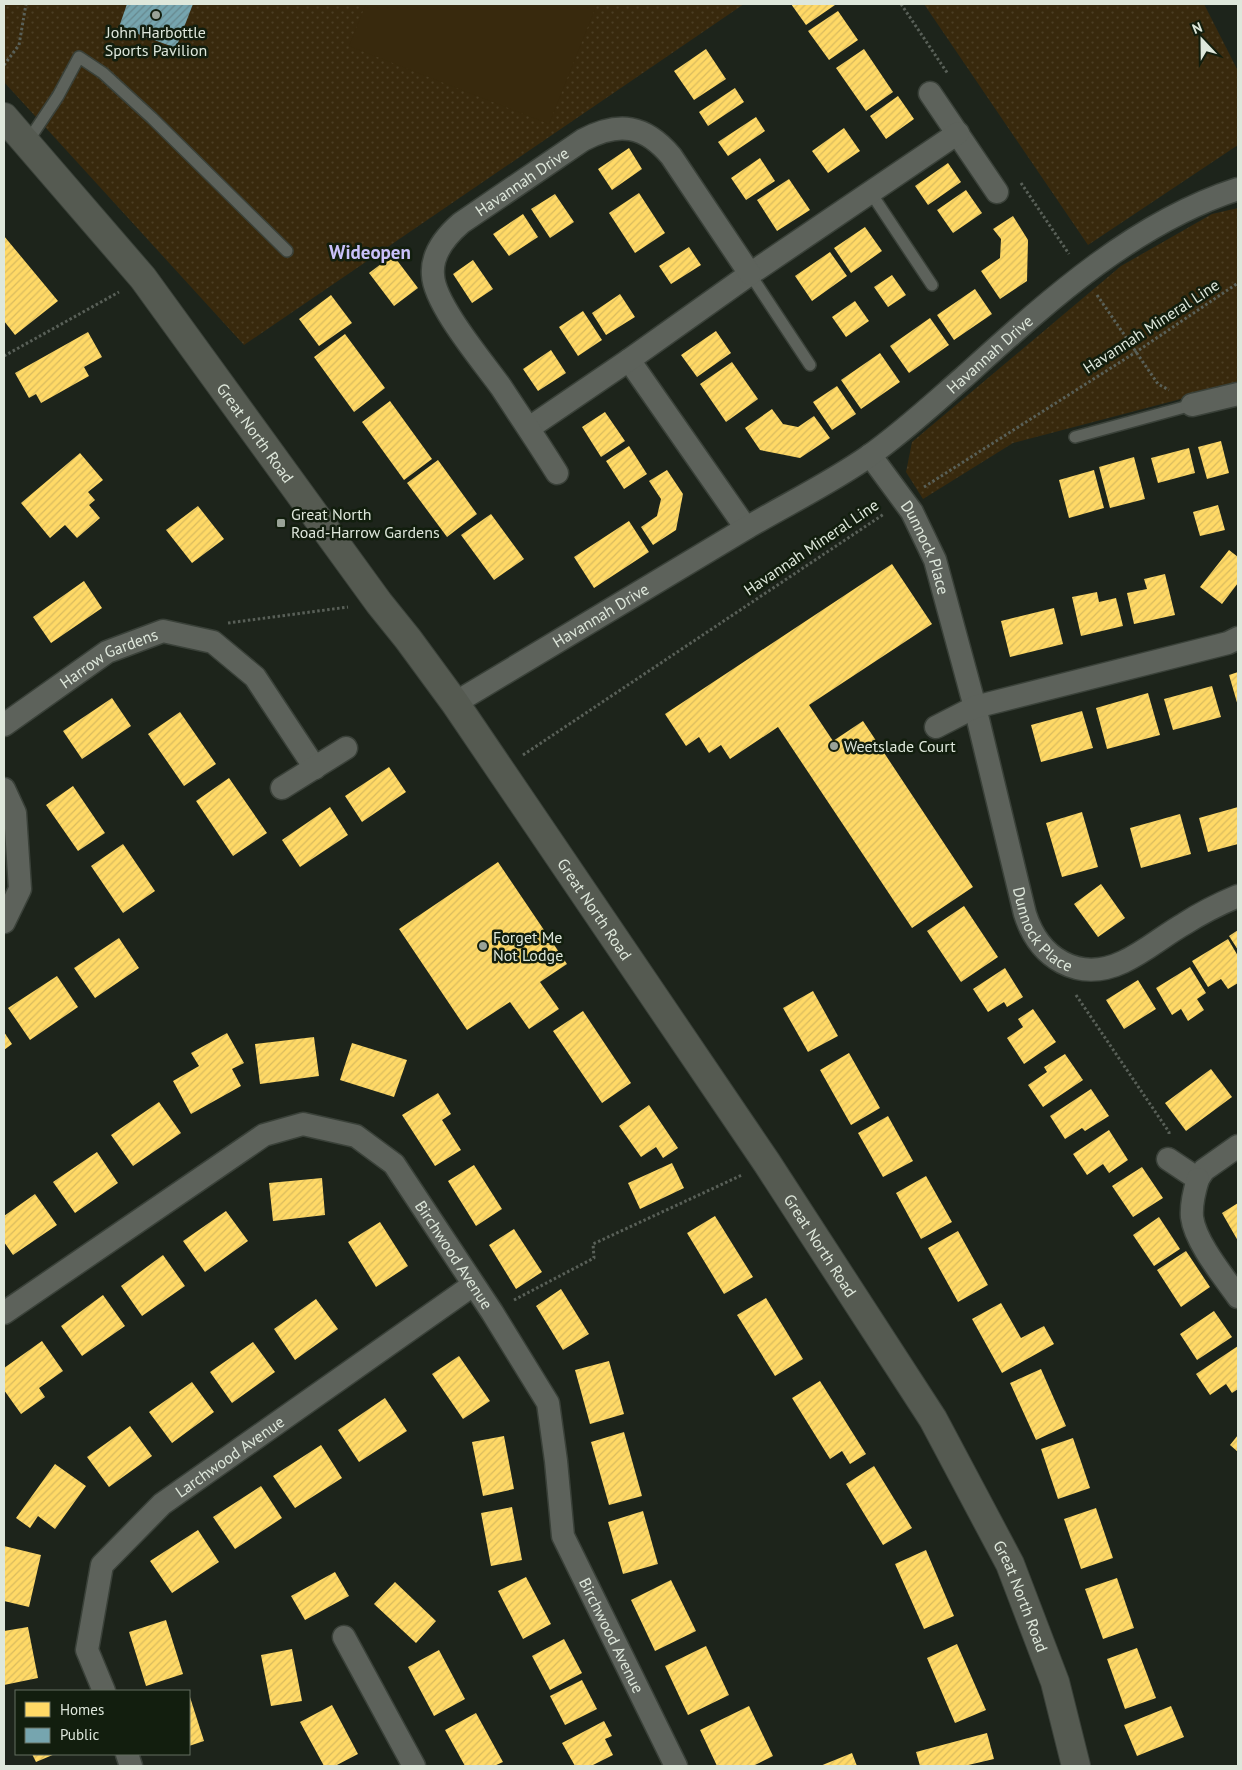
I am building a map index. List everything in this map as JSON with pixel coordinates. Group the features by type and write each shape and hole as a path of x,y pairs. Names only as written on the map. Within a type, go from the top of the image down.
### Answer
{"main road":[{"name":"Great North Road","path":"4,117 143,278 379,603 455,703 767,1163 933,1419 1010,1564 1055,1682 1076,1766"}],"street":[{"path":"930,93 997,192"},
{"name":"Havannah Drive","path":"558,473 529,428 453,320 436,288 432,274 437,253 450,233 461,223 582,140 597,132 611,128 624,128 652,137 663,146 750,274"},
{"path":"529,428 750,274 958,133"},
{"name":"Havannah Drive","path":"455,703 746,528 833,480 870,455 922,414 1051,300 1083,275 1167,219 1196,205 1238,189"},
{"path":"629,360 746,528"},
{"path":"1192,405 1237,400"},
{"name":"Dunnock Place","path":"870,455 912,512 935,560 975,707 1025,914 1035,938 1049,955 1070,966 1081,969 1106,968 1122,963 1139,954 1210,908 1238,896"},
{"name":"Harrow Gardens","path":"4,725 107,652 163,631 213,642 255,677 315,768"},
{"path":"936,727 975,707 1228,643 1238,638"},
{"path":"282,788 346,748"},
{"path":"4,789 15,813 20,889 4,922"},
{"name":"Birchwood Avenue","path":"4,1313 264,1135 303,1124 356,1136 394,1164 492,1312 548,1404 556,1461 563,1536 676,1766"},
{"path":"1238,1146 1204,1170 1198,1179 1192,1207 1192,1219 1196,1232 1238,1297"},
{"path":"1168,1159 1198,1179"},
{"name":"Larchwood Avenue","path":"104,1690 87,1650 102,1565 162,1504 473,1285"},
{"path":"344,1637 414,1766"}],"lane":[{"path":"26,144 58,96 79,57 104,73 287,251"},
{"path":"871,192 932,285"},
{"path":"750,274 810,366"},
{"path":"1075,438 1192,405"}],"path":[{"path":"4,65 19,45 26,4"},
{"path":"4,356 143,278"},
{"name":"Havannah Mineral Line","path":"501,770 904,500 1136,352 1238,283"},
{"path":"1136,352 1158,384 1192,405"},
{"path":"222,623 379,603"},
{"path":"1076,994 1169,1132 1168,1159"},
{"path":"492,1312 594,1258 593,1244 767,1163"}],"shaded area":[{"path":"4,4 744,4 244,345 4,82"},
{"path":"366,4 597,4 549,124 349,46"},
{"path":"924,4 1204,4 1238,71 1238,145 1088,245"},
{"path":"1238,208 1238,384 1013,443 923,499 906,472 912,442 1121,266 1212,214"}],"building: Homes":[{"path":"791,4 834,4 835,5 806,25"},
{"path":"838,11 858,40 829,60 808,31"},
{"path":"706,49 726,79 694,100 674,71"},
{"path":"864,49 893,92 866,111 836,68"},
{"path":"735,88 744,102 708,126 699,112"},
{"path":"898,96 914,119 886,139 870,116"},
{"path":"756,117 765,131 728,156 718,142"},
{"path":"844,128 860,151 828,173 812,151"},
{"path":"629,148 642,169 612,190 598,169"},
{"path":"760,158 775,181 746,200 731,178"},
{"path":"948,163 961,182 928,205 915,186"},
{"path":"789,179 810,210 777,231 757,200"},
{"path":"966,190 982,213 953,233 937,210"},
{"path":"639,193 665,233 635,253 609,213"},
{"path":"555,194 574,222 550,238 531,209"},
{"path":"523,214 538,237 509,256 493,234"},
{"path":"1013,216 1028,240 1027,281 1000,299 981,271 1000,258 1001,239 993,229"},
{"path":"865,227 882,251 851,273 834,248"},
{"path":"4,236 58,301 15,335 4,321"},
{"path":"689,247 701,265 671,284 659,266"},
{"path":"830,252 847,276 812,301 795,276"},
{"path":"393,255 418,288 394,306 369,273"},
{"path":"473,260 493,289 472,303 453,274"},
{"path":"892,275 906,295 888,307 874,287"},
{"path":"975,289 992,314 954,340 937,315"},
{"path":"620,294 635,317 606,335 592,313"},
{"path":"331,295 352,323 319,346 299,319"},
{"path":"855,301 869,321 846,337 832,317"},
{"path":"583,311 602,340 578,356 559,327"},
{"path":"930,318 949,345 909,373 890,346"},
{"path":"716,331 731,353 697,377 681,355"},
{"path":"88,332 102,357 84,367 89,376 41,403 36,394 29,398 15,373"},
{"path":"345,334 385,388 354,412 314,357"},
{"path":"551,350 566,373 538,391 523,369"},
{"path":"880,353 900,382 861,409 841,380"},
{"path":"732,362 758,399 726,422 700,384"},
{"path":"837,386 856,414 832,430 813,402"},
{"path":"390,401 432,459 404,480 362,422"},
{"path":"772,409 783,424 798,427 814,416 830,438 800,458 760,450 745,428"},
{"path":"605,412 625,441 601,457 582,427"},
{"path":"1221,441 1229,473 1207,479 1198,447"},
{"path":"629,446 647,474 624,489 606,461"},
{"path":"1189,448 1195,473 1158,483 1151,458"},
{"path":"80,453 103,480 88,492 95,500 89,505 100,518 77,538 65,525 50,538 21,503"},
{"path":"1134,457 1145,499 1110,508 1099,467"},
{"path":"438,460 477,514 447,537 407,483"},
{"path":"667,470 683,494 676,530 653,545 641,527 657,516 661,499 649,481"},
{"path":"1094,470 1104,508 1069,518 1059,480"},
{"path":"1218,505 1225,530 1200,536 1193,512"},
{"path":"198,506 224,539 192,563 166,530"},
{"path":"491,514 524,559 494,580 461,535"},
{"path":"629,521 649,552 594,588 574,557"},
{"path":"1229,550 1238,557 1238,583 1222,604 1200,587"},
{"name":"Weetslade Court","path":"892,564 932,624 809,705 833,741 863,721 973,887 912,928 778,727 730,759 721,745 709,753 699,737 686,746 665,714"},
{"path":"1165,574 1175,615 1134,624 1127,593 1147,589 1144,579"},
{"path":"84,581 102,608 51,643 33,617"},
{"path":"1097,592 1099,602 1116,598 1123,626 1081,636 1072,597"},
{"path":"1054,608 1063,644 1010,657 1001,621"},
{"path":"1238,672 1238,706 1229,675"},
{"path":"1212,686 1221,717 1173,730 1164,699"},
{"path":"1148,693 1160,735 1107,749 1096,708"},
{"path":"112,698 131,726 82,759 63,731"},
{"path":"1082,711 1093,748 1041,762 1031,725"},
{"path":"180,712 216,764 184,786 148,734"},
{"path":"389,767 406,792 362,822 345,796"},
{"path":"229,778 267,833 233,856 196,801"},
{"path":"73,786 105,833 78,851 46,805"},
{"path":"330,807 348,835 300,867 282,840"},
{"path":"1238,807 1238,844 1208,852 1199,818"},
{"path":"1082,812 1098,867 1062,877 1046,823"},
{"path":"1180,814 1191,854 1141,868 1130,828"},
{"path":"123,844 155,891 123,913 91,866"},
{"name":"Forget Me Not Lodge","path":"498,862 567,964 540,982 559,1009 529,1029 510,1002 467,1030 399,929"},
{"path":"1101,884 1125,918 1098,937 1074,904"},
{"path":"964,906 998,957 961,982 927,931"},
{"path":"1238,930 1238,950 1229,936"},
{"path":"119,938 139,968 95,998 74,968"},
{"path":"1228,939 1238,956 1238,983 1228,989 1221,979 1208,987 1192,961"},
{"path":"1190,967 1206,993 1197,999 1204,1010 1188,1021 1181,1009 1172,1015 1156,988"},
{"path":"1005,968 1023,997 1007,1007 1004,1002 988,1012 973,989"},
{"path":"57,976 78,1007 30,1040 8,1008"},
{"path":"1138,980 1156,1009 1124,1029 1106,1000"},
{"path":"813,991 838,1036 808,1052 783,1008"},
{"path":"1033,1009 1056,1042 1024,1064 1007,1038 1023,1027 1018,1019"},
{"path":"583,1011 631,1083 602,1103 553,1031"},
{"path":"4,1032 12,1044 4,1050"},
{"path":"227,1033 244,1063 232,1069 241,1086 191,1114 173,1081 199,1066 191,1053"},
{"path":"314,1037 319,1076 260,1084 255,1044"},
{"path":"352,1043 407,1060 394,1097 340,1080"},
{"path":"849,1053 880,1108 851,1125 820,1070"},
{"path":"1065,1054 1083,1080 1043,1107 1028,1085 1047,1072 1044,1067"},
{"path":"1211,1069 1232,1097 1186,1131 1165,1103"},
{"path":"1091,1089 1109,1116 1085,1131 1082,1128 1065,1139 1050,1116"},
{"path":"438,1093 451,1114 442,1120 461,1150 435,1166 402,1115"},
{"path":"159,1102 181,1133 133,1166 111,1135"},
{"path":"649,1105 678,1148 663,1158 656,1147 641,1157 619,1126"},
{"path":"888,1116 913,1161 883,1177 858,1133"},
{"path":"1109,1130 1128,1160 1109,1173 1103,1164 1087,1175 1073,1154"},
{"path":"97,1152 118,1183 75,1213 53,1182"},
{"path":"672,1163 684,1188 640,1209 628,1183"},
{"path":"474,1165 502,1209 476,1226 448,1181"},
{"path":"1142,1167 1163,1198 1133,1217 1112,1186"},
{"path":"926,1176 952,1222 921,1239 896,1193"},
{"path":"322,1178 325,1215 273,1221 269,1183"},
{"path":"35,1194 57,1225 13,1255 4,1242 4,1216"},
{"path":"1238,1203 1238,1241 1222,1213"},
{"path":"226,1211 248,1241 205,1272 183,1241"},
{"path":"715,1216 753,1277 724,1294 687,1233"},
{"path":"1159,1217 1180,1249 1154,1266 1133,1235"},
{"path":"380,1222 408,1266 376,1287 348,1242"},
{"path":"514,1229 542,1272 516,1289 489,1245"},
{"path":"958,1231 988,1285 958,1302 928,1248"},
{"path":"1186,1251 1210,1287 1181,1307 1157,1270"},
{"path":"163,1255 185,1286 142,1316 121,1286"},
{"path":"561,1289 589,1334 563,1350 536,1306"},
{"path":"103,1295 125,1326 82,1356 61,1326"},
{"path":"766,1298 803,1359 775,1376 737,1315"},
{"path":"316,1299 338,1329 295,1360 274,1329"},
{"path":"1001,1303 1021,1338 1044,1326 1054,1344 1002,1373 972,1319"},
{"path":"1214,1311 1232,1337 1197,1360 1180,1334"},
{"path":"42,1341 63,1371 39,1388 45,1397 21,1414 4,1390 4,1368"},
{"path":"253,1342 275,1372 232,1403 210,1372"},
{"path":"1238,1346 1238,1389 1232,1393 1226,1384 1210,1395 1196,1374"},
{"path":"459,1356 490,1401 463,1419 432,1374"},
{"path":"609,1361 624,1414 590,1424 575,1370"},
{"path":"1041,1369 1066,1426 1036,1440 1010,1383"},
{"path":"820,1381 866,1454 850,1464 842,1451 830,1459 792,1398"},
{"path":"192,1382 214,1412 172,1443 149,1412"},
{"path":"385,1398 407,1431 359,1462 338,1430"},
{"path":"130,1426 152,1456 109,1487 87,1457"},
{"path":"624,1432 642,1496 609,1505 591,1442"},
{"path":"1238,1435 1238,1452 1230,1445"},
{"path":"504,1436 514,1489 483,1496 472,1442"},
{"path":"1073,1438 1090,1488 1058,1499 1041,1449"},
{"path":"321,1445 342,1478 295,1508 273,1476"},
{"path":"55,1464 86,1486 55,1529 38,1516 30,1528 16,1518"},
{"path":"874,1466 912,1528 883,1545 846,1484"},
{"path":"261,1486 282,1518 235,1549 213,1517"},
{"path":"512,1507 522,1560 491,1566 481,1513"},
{"path":"1096,1508 1113,1558 1081,1569 1064,1519"},
{"path":"643,1511 658,1564 623,1574 608,1522"},
{"path":"198,1530 219,1562 172,1593 150,1561"},
{"path":"4,1546 41,1555 29,1607 4,1601"},
{"path":"926,1550 954,1616 924,1629 895,1564"},
{"path":"335,1572 349,1596 305,1620 291,1596"},
{"path":"526,1577 551,1624 523,1639 498,1591"},
{"path":"1117,1578 1134,1628 1103,1639 1085,1589"},
{"path":"671,1580 696,1631 655,1651 631,1600"},
{"path":"395,1582 436,1621 416,1643 374,1604"},
{"path":"166,1620 183,1674 146,1686 129,1632"},
{"path":"28,1627 38,1678 4,1685 4,1631"},
{"path":"564,1639 582,1673 550,1690 532,1656"},
{"path":"957,1644 986,1710 955,1723 927,1658"},
{"path":"706,1646 729,1695 688,1715 665,1666"},
{"path":"1137,1648 1156,1698 1125,1709 1107,1659"},
{"path":"292,1649 302,1701 271,1706 261,1655"},
{"path":"439,1650 465,1699 434,1716 408,1667"},
{"path":"582,1680 597,1709 565,1725 550,1696"},
{"path":"190,1697 204,1741 190,1746"},
{"path":"332,1705 358,1754 335,1766 324,1766 300,1722"},
{"path":"749,1706 773,1756 753,1766 717,1766 700,1730"},
{"path":"1171,1706 1184,1737 1137,1756 1124,1725"},
{"path":"476,1713 503,1762 494,1766 465,1766 445,1730"},
{"path":"604,1721 612,1736 605,1739 613,1755 591,1766 575,1766 562,1743"},
{"path":"987,1733 994,1759 964,1766 920,1766 916,1752"},
{"path":"852,1753 857,1766 820,1766"},
{"path":"32,1755 53,1755 36,1762"}],"building: Public":[{"name":"John Harbottle Sports Pavilion","path":"127,4 193,4 176,48 119,27"}],"place":[{"name":"John Harbottle Sports Pavilion","path":"156,15"},
{"name":"Great North Road-Harrow Gardens","path":"281,523"},
{"name":"Weetslade Court","path":"834,746"},
{"name":"Forget Me Not Lodge","path":"483,946"}],"district":[{"name":"Wideopen","path":"370,252"}]}
